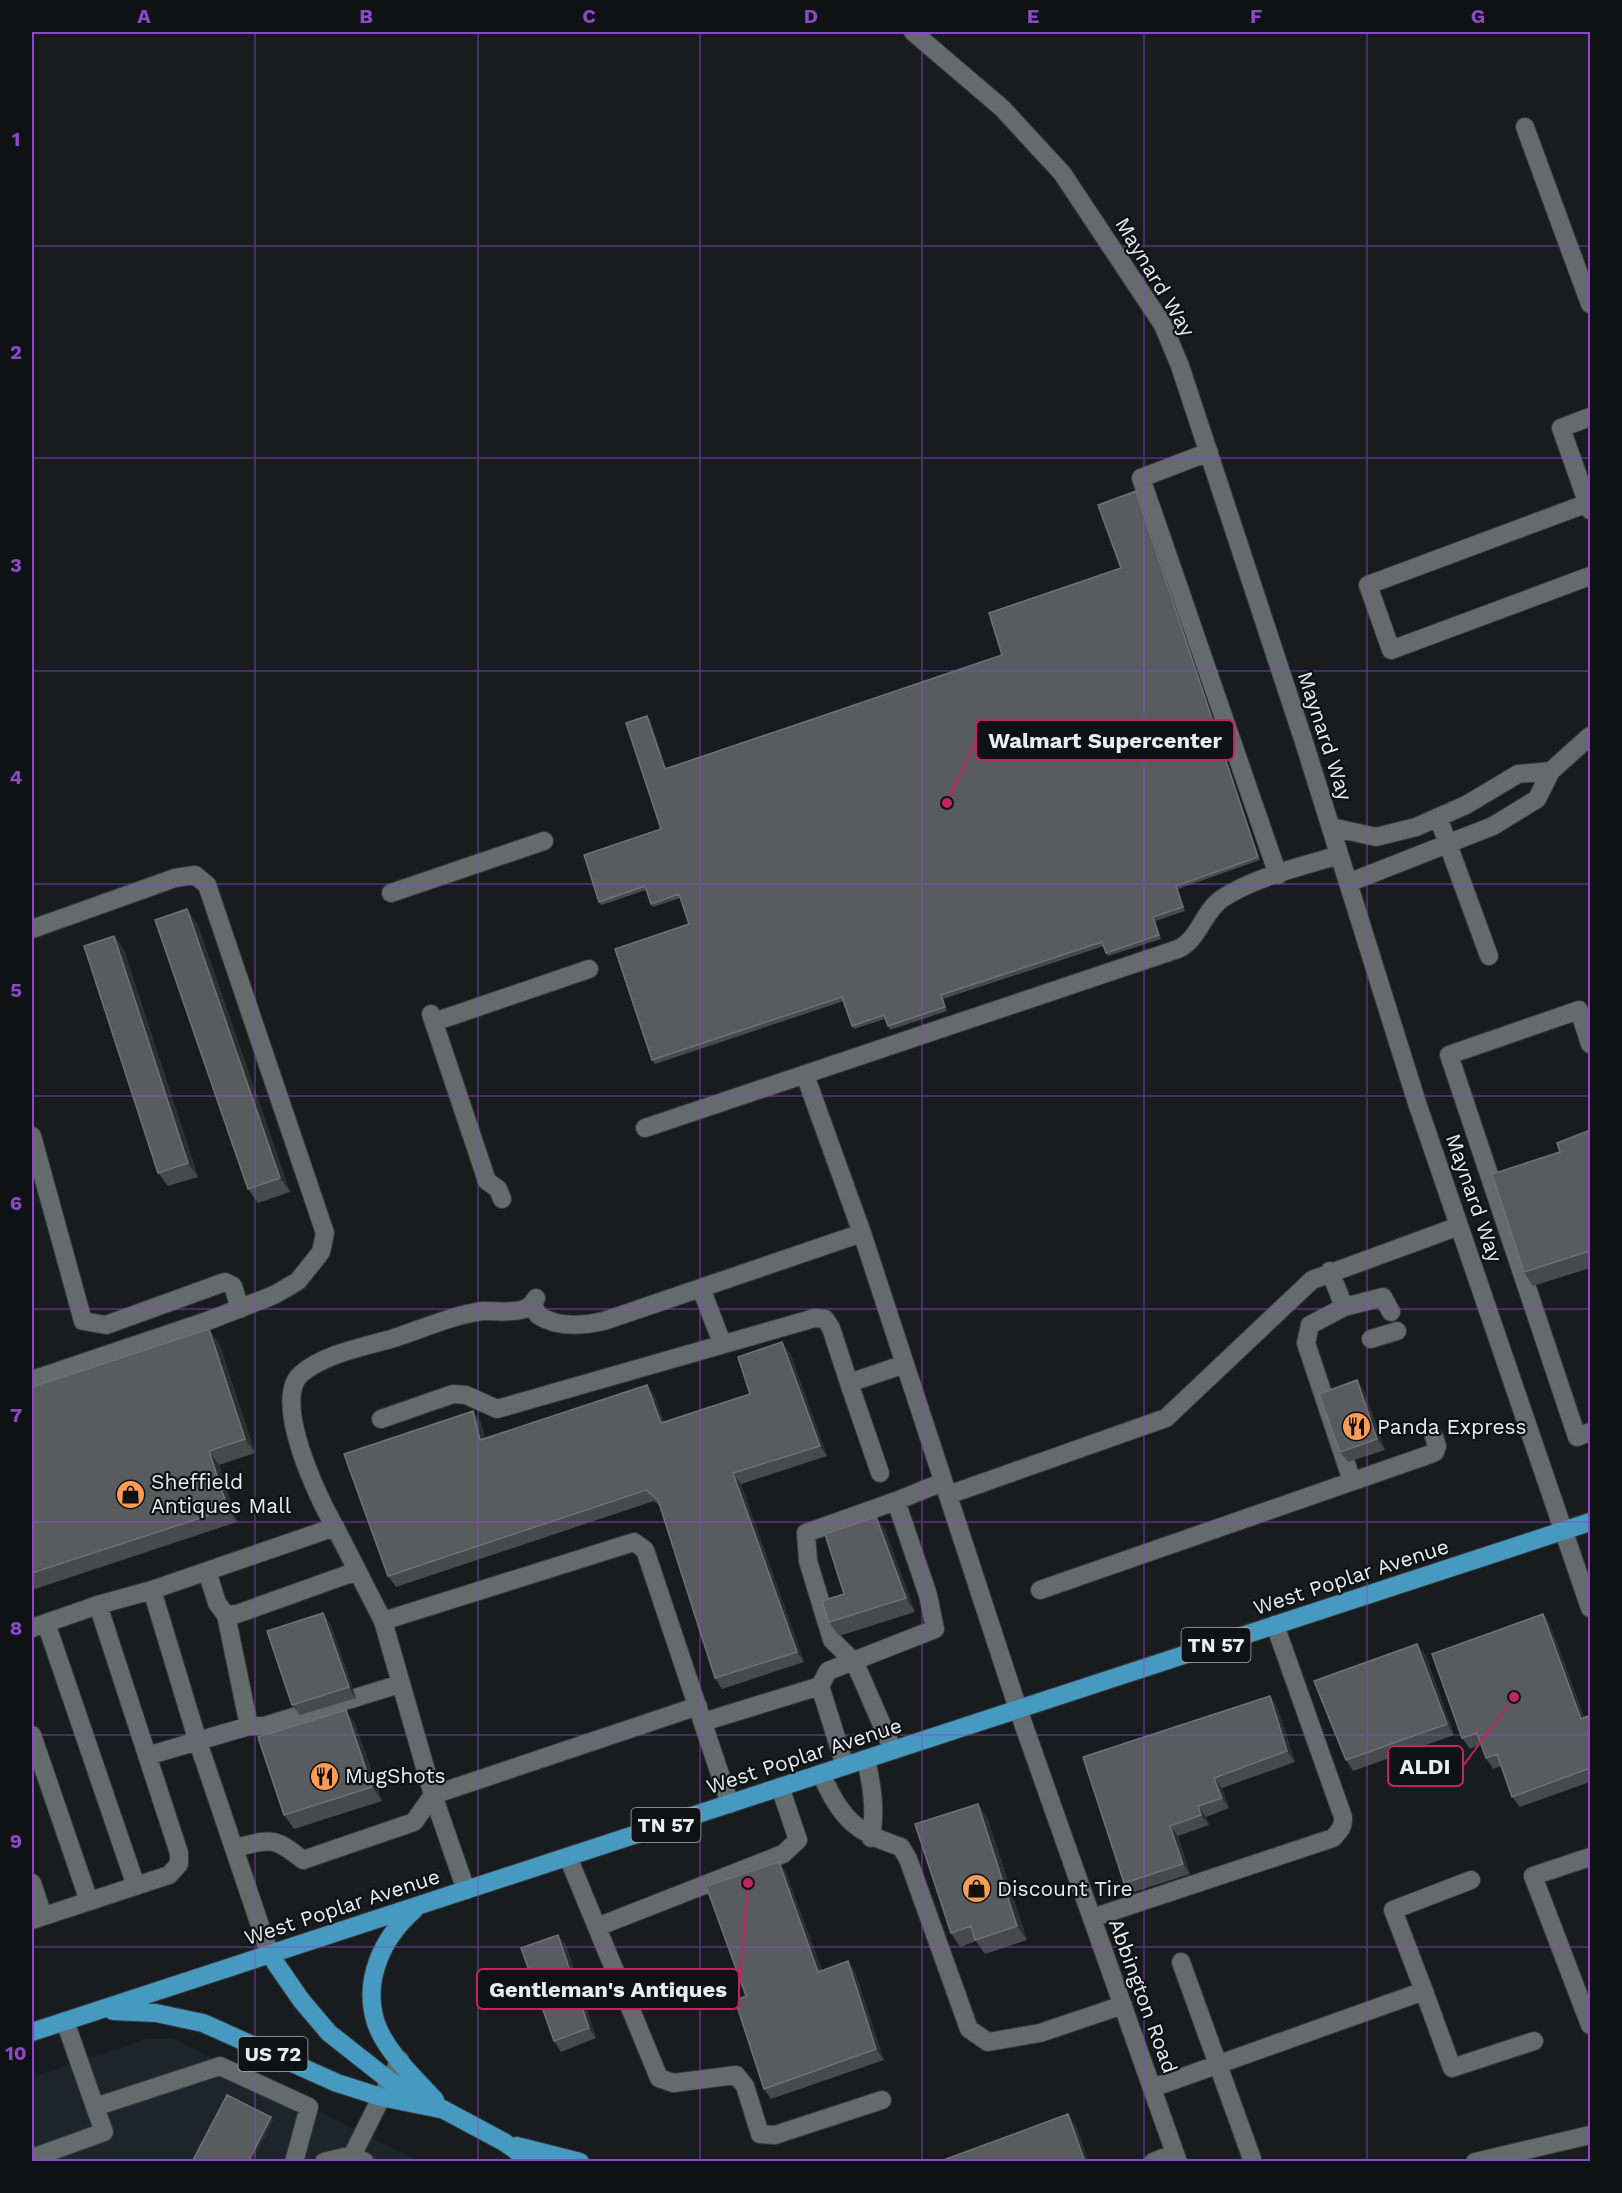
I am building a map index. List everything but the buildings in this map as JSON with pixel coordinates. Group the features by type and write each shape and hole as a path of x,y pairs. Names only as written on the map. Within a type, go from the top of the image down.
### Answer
{"main road":[{"name":"West Poplar Avenue","path":"32,2032 1590,1522"},
{"path":"420,1905 396,1926 382,1948 373,1978 372,1992 376,2023 400,2060 445,2110"},
{"name":"US 72","path":"270,1955 301,2000 329,2033 390,2081 504,2142 532,2162"},
{"name":"US 72","path":"100,2010 156,2013 203,2023 337,2084 381,2097 445,2110"},
{"name":"US 72","path":"504,2142 579,2162"}],"street":[{"name":"Maynard Way","path":"913,32 1002,108 1062,172 1163,325 1180,366 1209,452 1331,827 1417,1103 1590,1608"},
{"path":"1525,127 1590,304"},
{"path":"1590,417 1561,428 1589,506 1368,585 1391,650 1590,576"},
{"path":"1209,452 1140,478 1278,874"},
{"path":"1348,883 1448,846 1493,826 1537,799 1551,771 1590,736"},
{"path":"1331,827 1376,837 1416,827 1466,805 1518,774 1551,771"},
{"path":"1438,817 1489,956"},
{"path":"391,893 544,841"},
{"path":"645,1128 1185,946 1204,917 1222,898 1278,874 1339,855"},
{"path":"32,928 175,878 195,875 207,885 324,1233 321,1252 298,1281 274,1295 240,1309 32,1380"},
{"path":"502,1199 498,1189 487,1181 432,1018 589,969"},
{"path":"1590,1044 1579,1010 1449,1055 1577,1437 1590,1432"},
{"name":"Abbington Road","path":"805,1075 862,1233 1017,1710 1177,2157"},
{"path":"32,1136 83,1321 106,1325 225,1282 233,1286 240,1309"},
{"path":"893,1750 855,1663 832,1640 819,1605 808,1561 806,1533 896,1501 946,1488 1166,1418 1301,1288 1330,1271 1459,1226"},
{"path":"466,1890 433,1795 383,1621 319,1500 294,1427 291,1407 293,1389 300,1374 324,1361 481,1311 533,1307 558,1323 587,1324 862,1233"},
{"path":"1330,1271 1344,1307"},
{"path":"701,1288 722,1343"},
{"path":"1352,1481 1306,1343 1310,1325 1344,1307 1383,1297 1391,1312"},
{"path":"381,1419 453,1394 466,1395 497,1409 722,1343 815,1318 825,1319 831,1328 880,1473"},
{"path":"1371,1339 1397,1330"},
{"path":"849,1383 905,1364"},
{"path":"1040,1590 1435,1452 1437,1446 1434,1437"},
{"path":"845,1766 820,1686 828,1671 855,1663 935,1629 928,1595 896,1501"},
{"path":"136,1886 39,1626 152,1590 334,1527"},
{"path":"383,1621 634,1542 645,1550 730,1804"},
{"path":"207,1571 218,1603 226,1616 249,1726"},
{"path":"226,1616 357,1571"},
{"path":"152,1590 198,1742 270,1955"},
{"path":"32,1883 37,1918 169,1875 179,1864 179,1853 99,1605"},
{"path":"1092,1918 1334,1838 1340,1831 1344,1824 1343,1817 1275,1625"},
{"path":"147,1756 249,1726 264,1726 400,1684"},
{"path":"235,1848 269,1840 283,1844 303,1860 414,1822 433,1795 700,1714 820,1686"},
{"path":"32,1735 89,1901"},
{"path":"866,1759 874,1794 871,1838"},
{"path":"821,1774 836,1806 871,1838 901,1847 908,1859 969,2029 988,2042 1040,2033 1123,2005"},
{"path":"597,1927 783,1854 798,1840 780,1787"},
{"path":"568,1857 659,2078 673,2083 736,2075 745,2086 760,2134 775,2135 882,2100"},
{"path":"1590,1857 1533,1876 1590,2025"},
{"path":"1471,1881 1393,1910 1452,2068 1534,2041"},
{"path":"1181,1962 1252,2159"},
{"path":"1152,2088 1424,1991"},
{"path":"32,2157 104,2132 65,2021"},
{"path":"324,2162 356,2159 381,2097 400,2060"},
{"path":"95,2107 220,2066 309,2107 294,2162"},
{"path":"1475,2162 1590,2135"},
{"path":"1153,2162 1177,2157"}],"shaded area":[{"path":"173,2038 418,2161 32,2161 32,2077 147,2039"}],"place":[{"name":"Walmart Supercenter","path":"947,803"},
{"name":"Panda Express","path":"1356,1427"},
{"name":"Sheffield Antiques Mall","path":"130,1494"},
{"name":"ALDI","path":"1514,1697"},
{"name":"MugShots","path":"324,1776"},
{"name":"Gentleman's Antiques","path":"748,1883"},
{"name":"Discount Tire","path":"976,1889"}]}
